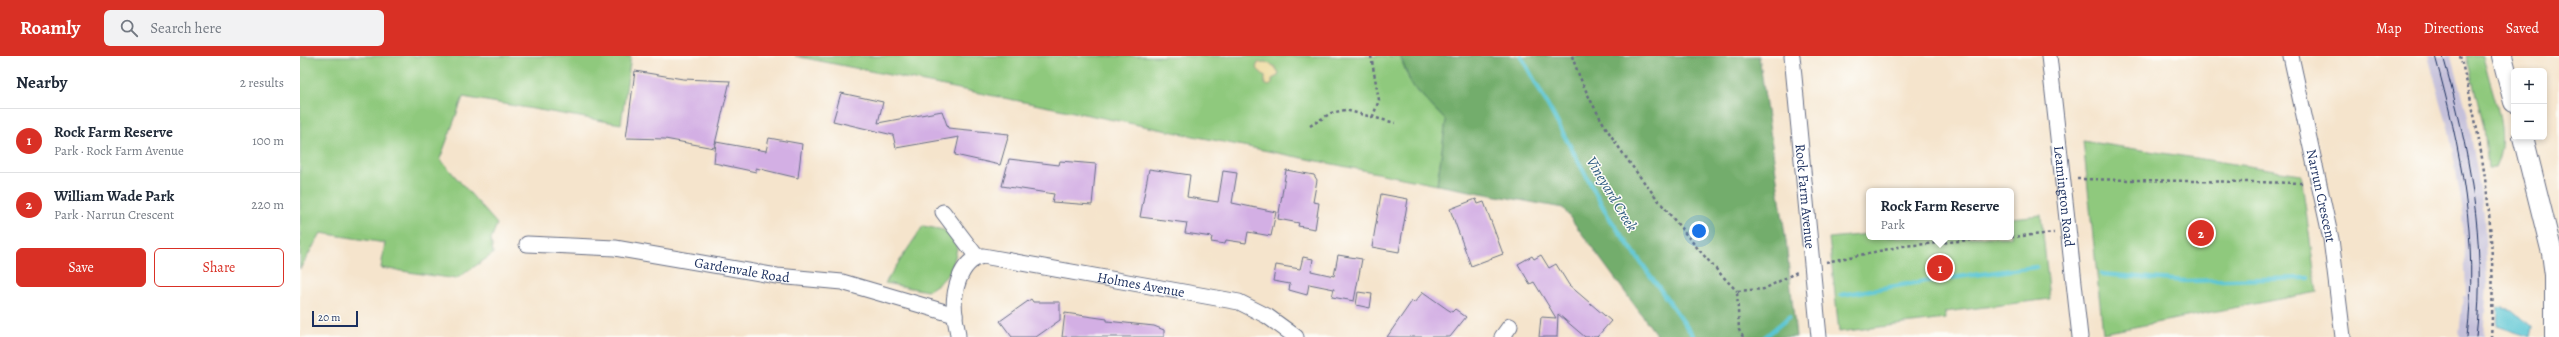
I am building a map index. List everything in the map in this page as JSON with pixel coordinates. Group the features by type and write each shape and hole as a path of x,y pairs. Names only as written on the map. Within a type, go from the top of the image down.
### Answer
{"main road":[{"path":"2502,56 2511,90"},
{"path":"2524,140 2552,253 2555,275 2555,337"}],"street":[{"name":"Rock Farm Avenue","path":"1792,56 1819,337"},
{"name":"Leamington Road","path":"2049,56 2080,337"},
{"name":"Narrun Crescent","path":"2291,56 2331,239 2343,337"},
{"path":"943,212 977,257 966,266 962,272 956,293 955,315 958,337"},
{"name":"Gardenvale Road","path":"526,244 615,248 777,276 842,282 955,315"},
{"name":"Holmes Avenue","path":"977,257 988,256 1224,298 1253,308 1296,337"}],"path":[{"path":"1371,56 1378,100 1373,116"},
{"path":"1572,56 1593,105 1620,153 1708,262 1737,291 1740,330 1743,337"},
{"path":"2460,56 2476,120 2491,219 2494,293 2491,337"},
{"path":"1310,126 1338,110 1373,116 1395,123"},
{"path":"2062,179 2305,183 2318,181"},
{"path":"2014,237 2068,232"},
{"path":"1737,291 1764,289 1812,264 1903,246 1972,240"}],"shaded area":[{"path":"2428,56 2452,56 2468,116 2484,213 2487,286 2483,337 2461,337 2459,335 2463,296 2466,296 2463,212 2449,131"}],"green space":[{"path":"300,56 631,56 621,124 463,97 440,159 497,224 491,239 493,254 456,279 381,268 385,243 321,233 300,269"},
{"path":"795,56 1400,56 1411,84 1446,121 1437,185"},
{"path":"1400,56 1759,56 1786,241 1796,337 1658,337 1563,208 1437,185 1446,121 1411,84"},
{"path":"2466,56 2483,56 2497,105 2500,118 2501,143 2500,156 2495,168 2488,168 2484,127"},
{"path":"2083,141 2301,174 2317,292 2103,333"},
{"path":"2041,215 2050,299 1945,312 1945,319 1839,332 1829,238 1866,234 1866,240 2014,240 2014,218"},
{"path":"923,226 944,230 958,243 952,266 946,277 927,291 885,283"}],"sand":[{"path":"1265,62 1274,66 1279,73 1278,76 1272,79 1272,84 1269,86 1265,84 1265,76 1256,68 1258,63"}],"water":[{"path":"2498,307 2513,310 2532,327 2530,337 2497,326"}],"building":[{"path":"635,71 683,79 730,81 714,148 665,139 626,138"},
{"path":"841,93 883,102 878,123 942,111 948,128 1009,134 1000,165 955,155 959,137 896,148 893,135 833,121"},
{"path":"769,138 802,144 798,178 756,168 756,172 714,163 716,142 766,151"},
{"path":"1009,159 1059,165 1060,161 1096,164 1092,205 1052,202 1054,194 1002,186"},
{"path":"1149,169 1190,175 1187,197 1218,202 1223,171 1237,173 1232,203 1276,212 1271,236 1248,232 1246,243 1226,240 1225,244 1211,242 1212,237 1185,233 1187,223 1140,217"},
{"path":"1286,170 1314,175 1317,180 1313,202 1319,203 1315,229 1298,226 1299,223 1278,219"},
{"path":"1381,194 1408,199 1399,252 1372,247"},
{"path":"1476,199 1478,204 1484,202 1503,254 1471,266 1450,209"},
{"path":"1338,255 1362,259 1354,301 1332,297 1334,289 1309,284 1307,295 1289,290 1290,284 1273,281 1276,265 1300,269 1303,257 1313,259 1311,271 1334,276"},
{"path":"1541,255 1549,268 1556,264 1569,285 1611,321 1597,337 1585,337 1558,314 1557,337 1539,337 1541,317 1556,318 1534,282 1530,284 1518,264 1532,256 1534,259"},
{"path":"1358,292 1372,294 1370,308 1356,305"},
{"path":"1423,292 1452,312 1455,309 1466,317 1450,337 1387,337 1412,301 1414,303"},
{"path":"1031,299 1033,302 1060,302 1060,320 1036,337 1012,337 1000,321"},
{"path":"1065,313 1107,319 1107,321 1154,326 1164,330 1164,337 1062,337"}],"waterway":[{"name":"Vineyard Creek","path":"1521,56 1608,216 1694,337"},
{"path":"1841,295 1926,281 2036,267"},
{"path":"2101,274 2185,281 2309,278"},
{"path":"1765,337 1789,317"}],"tram line":[{"path":"2435,56 2460,160 2469,230 2471,265 2467,337"},
{"path":"2443,56 2461,126 2473,195 2479,265 2479,301 2476,337"}],"place":[{"name":"William Wade Park","path":"2201,233"},
{"name":"Rock Farm Reserve","path":"1940,268"}]}
